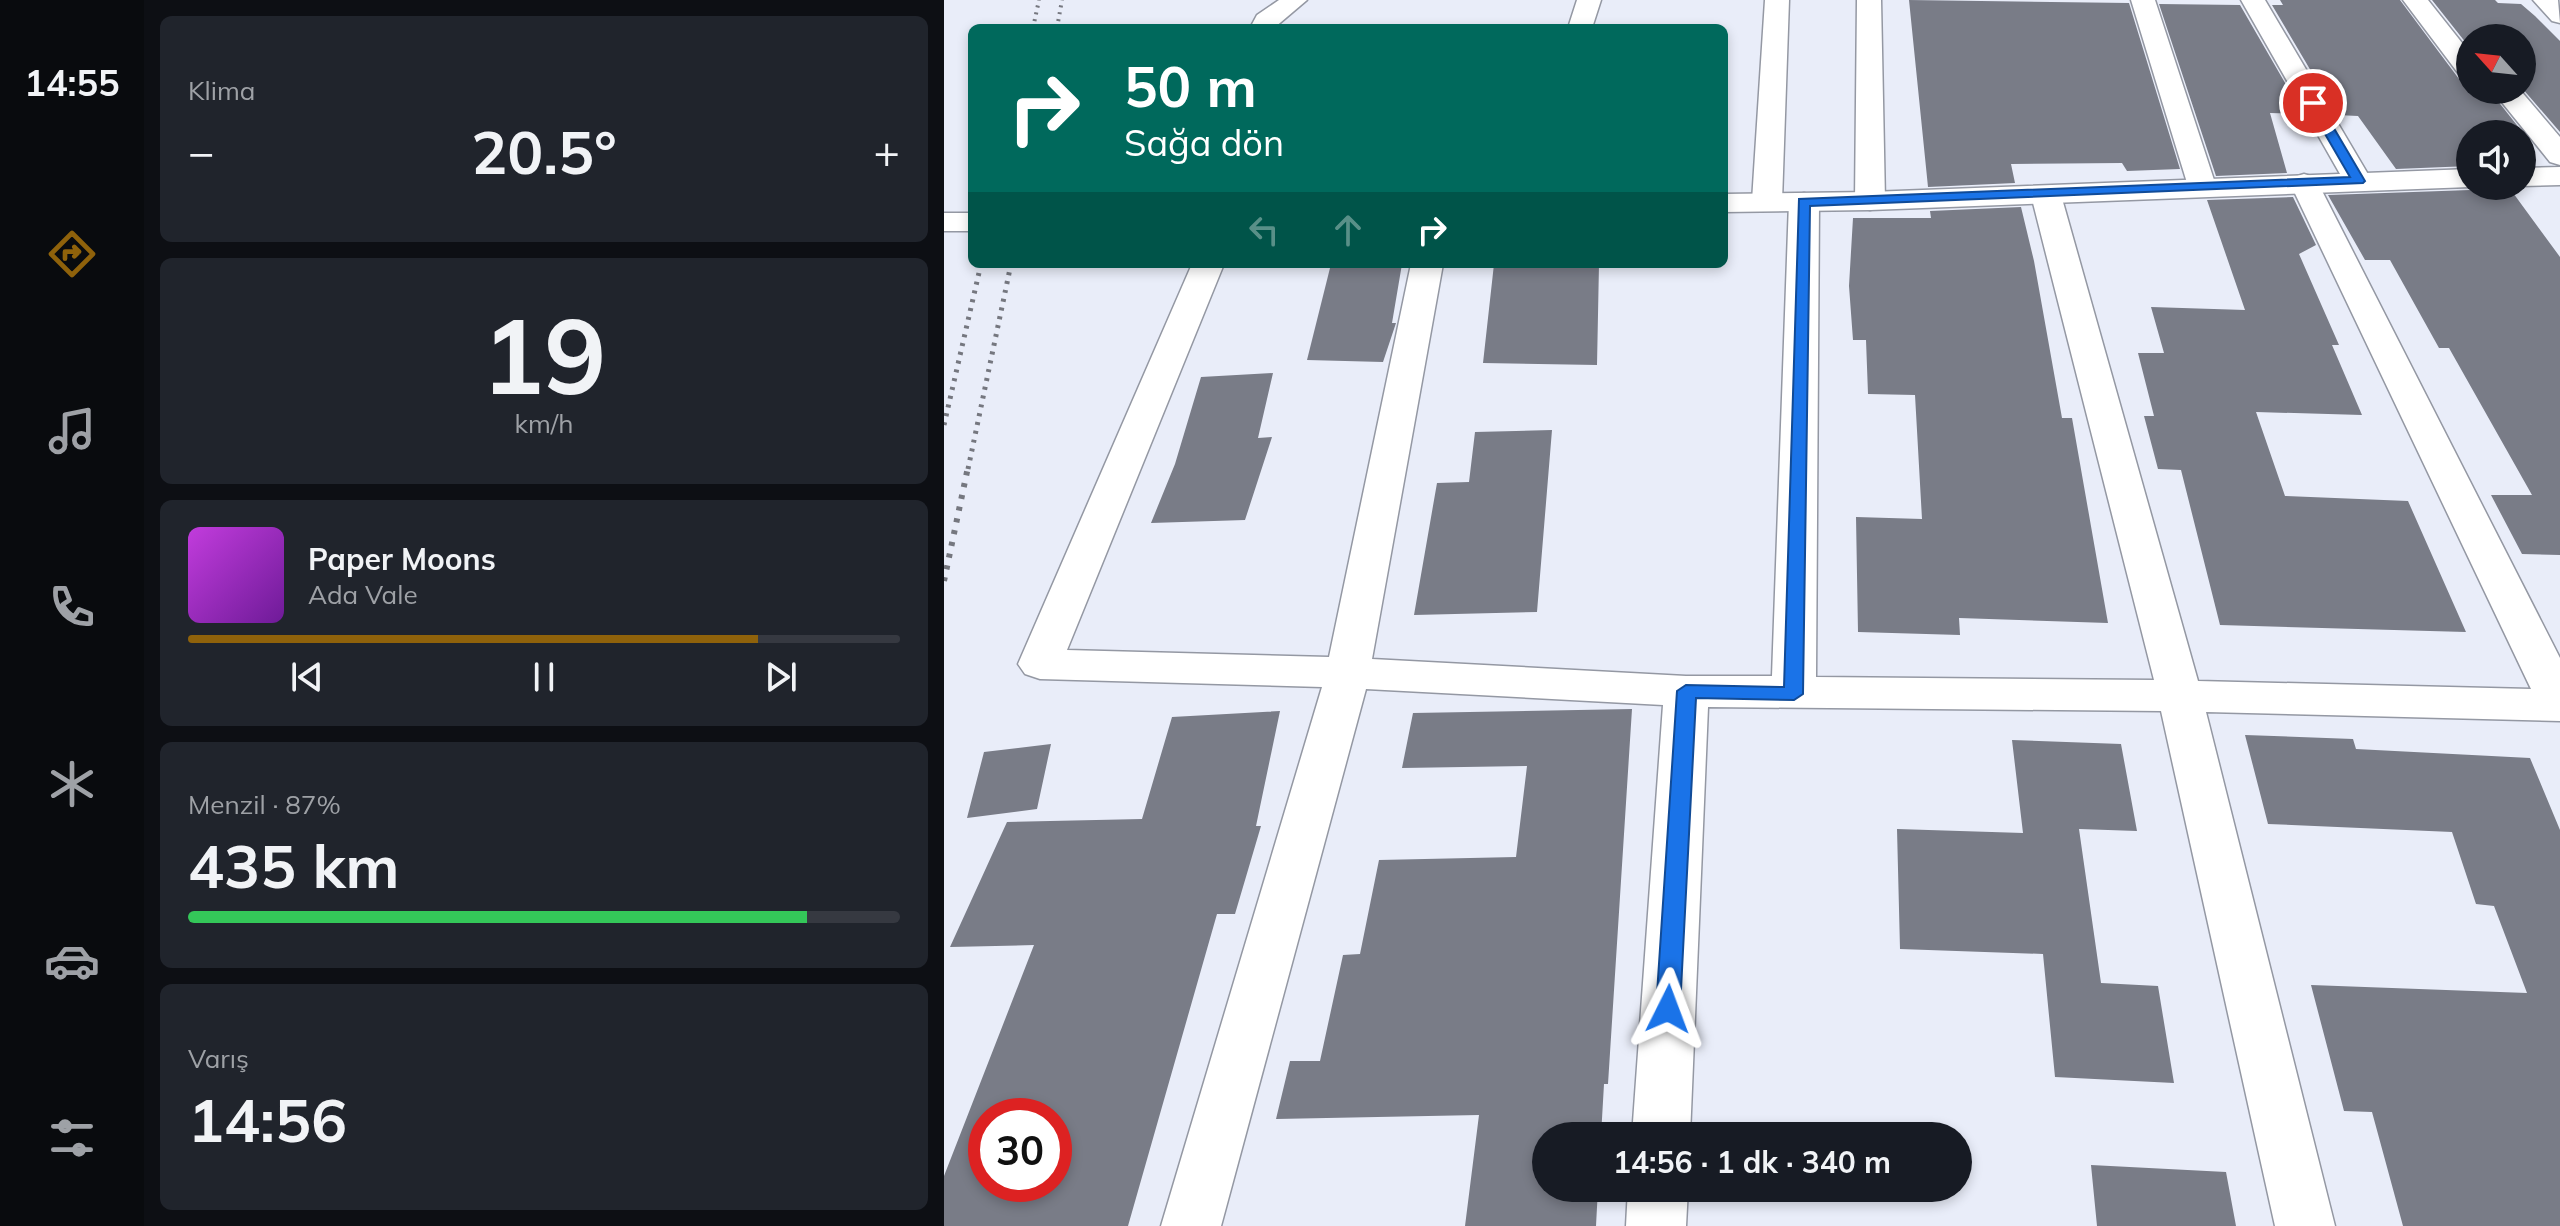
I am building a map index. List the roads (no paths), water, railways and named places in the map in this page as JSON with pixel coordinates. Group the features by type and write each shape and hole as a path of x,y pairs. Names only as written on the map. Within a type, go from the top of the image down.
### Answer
{"street":[{"path":"1264,24 1295,0"},
{"path":"1581,24 1589,0"},
{"path":"1767,201 1777,0"},
{"path":"1869,0 1870,201"},
{"path":"2143,0 2202,186"},
{"path":"2253,0 2358,181"},
{"path":"2415,0 2456,53"},
{"path":"2431,0 2456,30"},
{"path":"2545,0 2560,16"},
{"path":"2496,104 2508,120"},
{"path":"2515,104 2558,174"},
{"path":"2536,151 2558,174"},
{"path":"2536,176 2558,174"},
{"path":"1728,203 1870,201 2456,178"},
{"path":"1206,268 1040,664 1348,673 1794,694 2180,696 2560,703 2304,183"},
{"path":"2046,195 2180,696 2305,1226"},
{"path":"1794,694 1804,202"},
{"path":"944,222 968,222"},
{"path":"1191,1226 1348,673 1426,268"},
{"path":"1662,1122 1686,691"},
{"path":"1656,1226 1657,1202"}],"railway":[{"path":"1034,24 1039,0"},
{"path":"1058,24 1062,0"},
{"path":"944,425 980,268"},
{"path":"968,469 1010,268"},
{"path":"944,581 968,467"}]}
